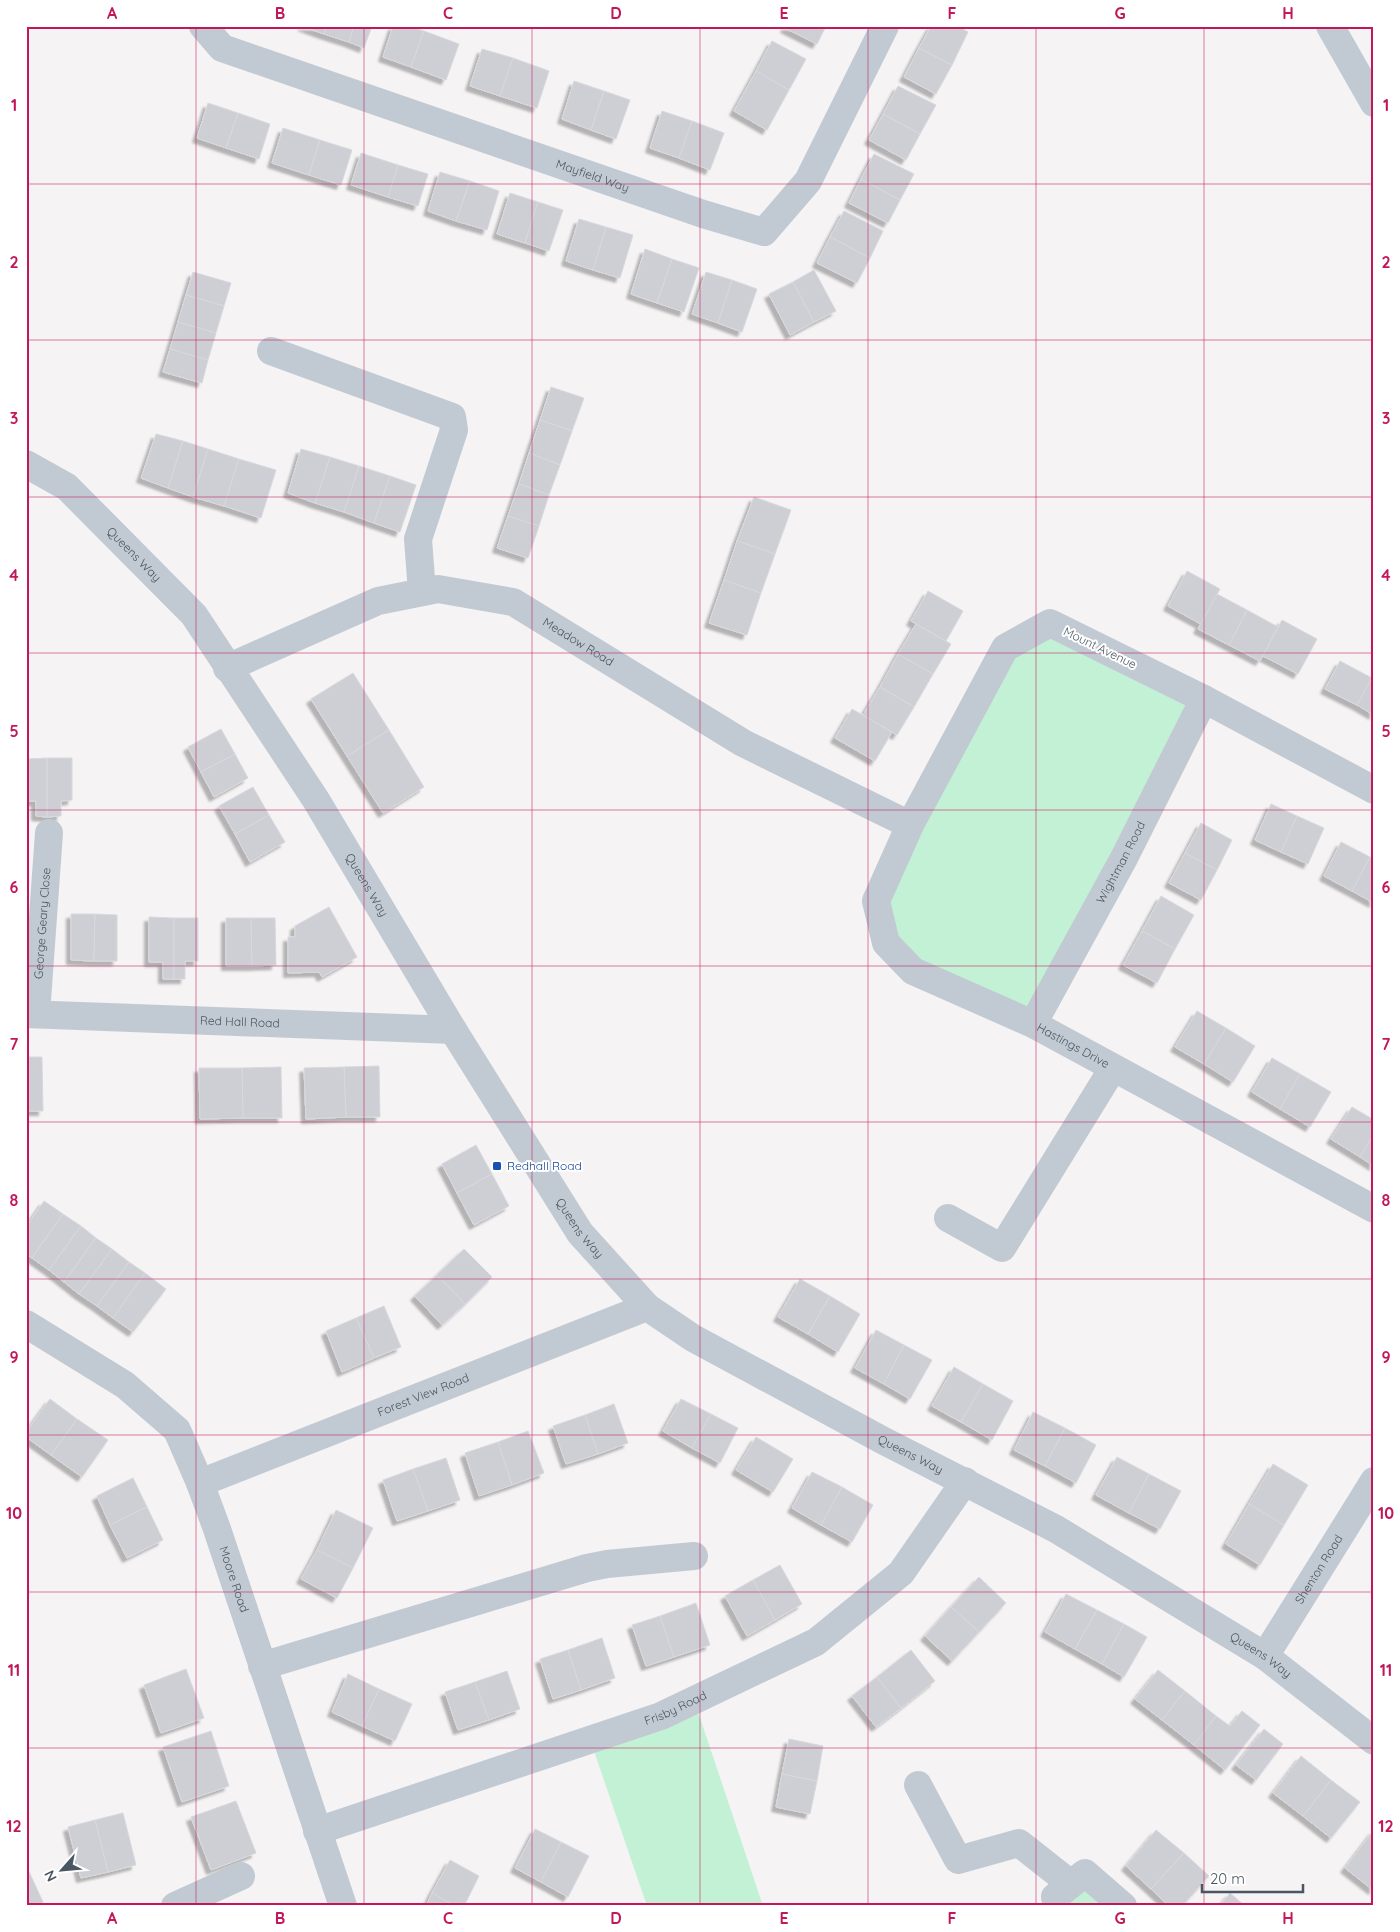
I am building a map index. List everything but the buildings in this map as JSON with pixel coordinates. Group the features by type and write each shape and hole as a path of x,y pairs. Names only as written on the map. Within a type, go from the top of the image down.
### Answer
{"street":[{"name":"Mayfield Way","path":"203,26 222,48 704,214 764,232 808,181 885,26"},
{"path":"1330,26 1374,103"},
{"path":"271,351 452,417 454,430 418,539 422,592"},
{"name":"Queens Way","path":"26,464 67,487 194,615 227,668 316,800 453,1030 580,1233 647,1307 693,1338 884,1442 965,1481 1056,1529 1264,1656 1374,1741"},
{"name":"Meadow Road","path":"227,668 378,601 438,589 513,602 744,743 910,825"},
{"name":"Mount Avenue","path":"910,825 1005,648 1050,623 1204,699 1374,790"},
{"name":"Wightman Road","path":"1033,1024 1124,858 1204,699"},
{"name":"Hastings Drive","path":"910,825 876,901 886,943 913,971 1033,1024 1374,1209"},
{"name":"George Geary Close","path":"31,1014 49,833"},
{"name":"Red Hall Road","path":"31,1014 453,1030"},
{"path":"948,1218 1002,1248 1113,1068"},
{"name":"Forest View Road","path":"200,1483 647,1307"},
{"name":"Moore Road","path":"26,1324 125,1386 177,1430 200,1483 343,1906"},
{"name":"Frisby Road","path":"317,1831 661,1716 816,1642 901,1573 965,1481"},
{"name":"Shenton Road","path":"1264,1656 1374,1481"},
{"path":"262,1666 587,1568 607,1564 694,1556"},
{"path":"918,1786 958,1860 1019,1843 1064,1895 1085,1872 1123,1906"},
{"path":"175,1906 242,1876"}],"green space":[{"path":"1050,623 1204,699 1033,1024 913,971 876,901 1005,648"},
{"path":"694,1700 763,1906 647,1906 593,1748"},
{"path":"1085,1873 1126,1906 1057,1906"}],"place":[{"name":"Redhall Road","path":"497,1166"}]}
